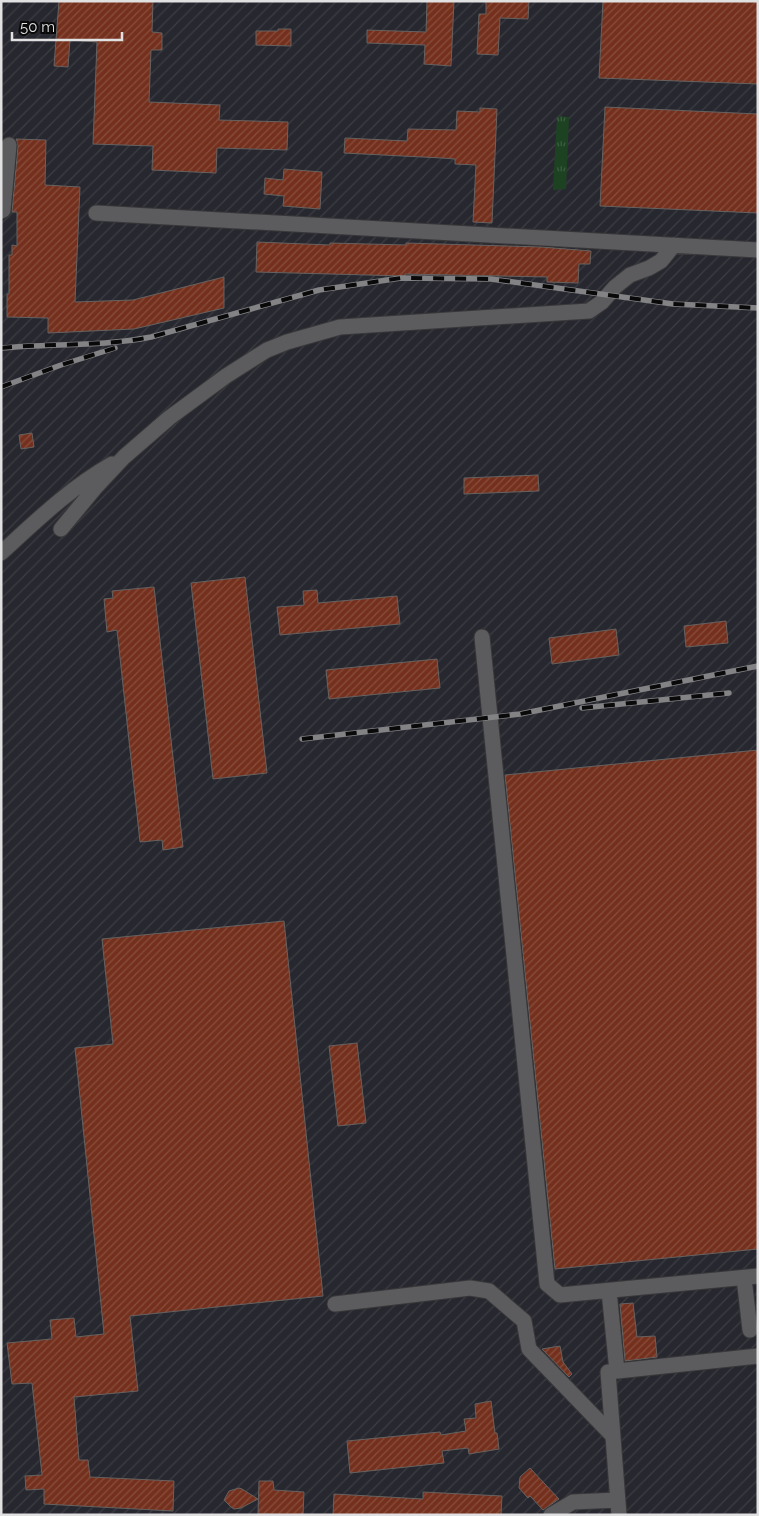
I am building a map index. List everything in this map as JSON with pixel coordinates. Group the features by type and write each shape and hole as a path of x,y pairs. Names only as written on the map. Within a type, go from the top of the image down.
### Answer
{"lane":[{"path":"1,211 3,210 9,146"},
{"path":"96,213 758,250"},
{"path":"61,529 124,457 169,418 226,376 267,350 287,342 340,327 589,311 602,302 630,275 661,261 674,245"},
{"path":"1,553 50,508 89,477 124,457"},
{"path":"482,637 547,1284 560,1295 751,1277 750,1330"},
{"path":"335,1304 470,1288 489,1291 524,1321 529,1349 613,1436"},
{"path":"609,1291 617,1371"},
{"path":"551,1515 573,1502 618,1507 608,1372 758,1356"}],"shaded area":[{"path":"1,1 758,1 758,1515 1,1515"}],"green space":[{"path":"557,116 569,117 566,189 553,190"}],"building":[{"path":"59,1 153,1 152,32 162,33 162,50 151,50 149,102 220,105 219,120 288,122 287,150 217,148 216,173 152,170 153,146 93,144 97,42 70,40 68,67 54,66"},
{"path":"427,1 454,1 451,66 424,64 425,45 367,43 367,30 426,32"},
{"path":"486,1 529,1 528,19 500,18 498,55 477,54 479,14 486,14"},
{"path":"603,1 758,1 758,84 599,78"},
{"path":"278,29 291,29 291,46 256,45 256,31 278,31"},
{"path":"605,107 758,114 758,213 600,206"},
{"path":"480,108 497,109 492,223 473,222 476,165 455,164 455,159 344,153 345,138 407,141 408,129 456,130 457,111 480,112"},
{"path":"16,139 46,140 45,185 80,187 75,302 133,300 224,277 224,308 134,329 48,333 48,318 7,317 9,255 12,255 12,245 17,246 17,212 12,212 18,146"},
{"path":"284,169 322,172 320,209 283,206 284,196 264,194 265,178 283,180"},
{"path":"257,242 330,245 330,243 406,245 406,243 541,247 591,251 590,264 579,264 578,283 547,282 547,277 256,272"},
{"path":"32,433 34,447 21,449 19,435"},
{"path":"538,475 539,491 464,494 464,478"},
{"path":"245,577 267,773 213,779 191,583"},
{"path":"154,587 183,847 163,850 162,840 140,842 117,630 107,632 104,599 113,598 112,591"},
{"path":"317,590 318,603 397,596 400,624 280,635 277,607 304,605 303,591"},
{"path":"726,621 728,643 686,647 684,626"},
{"path":"616,629 619,655 552,664 549,638"},
{"path":"437,659 440,688 329,699 326,670"},
{"path":"758,750 758,1249 555,1269 505,775"},
{"path":"284,921 323,1296 130,1316 138,1391 74,1397 79,1460 88,1460 90,1477 174,1481 173,1511 44,1504 44,1489 26,1490 25,1476 42,1475 32,1383 12,1384 7,1343 52,1339 50,1320 74,1318 76,1337 104,1334 75,1048 113,1044 102,939"},
{"path":"357,1043 366,1123 338,1126 329,1046"},
{"path":"633,1303 637,1337 655,1336 657,1357 625,1361 620,1304"},
{"path":"560,1346 563,1362 572,1374 569,1377 542,1349"},
{"path":"491,1401 499,1449 469,1454 468,1448 442,1451 444,1463 350,1473 347,1441 440,1432 441,1435 466,1431 464,1419 476,1418 475,1404"},
{"path":"530,1468 559,1499 543,1510 530,1496 528,1498 519,1488 520,1477"},
{"path":"259,1481 273,1481 274,1490 304,1492 303,1515 258,1514"},
{"path":"239,1488 258,1499 241,1508 234,1509 224,1500 229,1491"},
{"path":"423,1492 502,1496 501,1515 333,1515 334,1494 423,1499"}],"railway":[{"path":"1,348 95,344 151,337 319,290 401,278 491,279 673,304 758,308"},
{"path":"1,387 115,348"},
{"path":"302,739 520,714 758,666"},
{"path":"582,708 729,693"}]}
